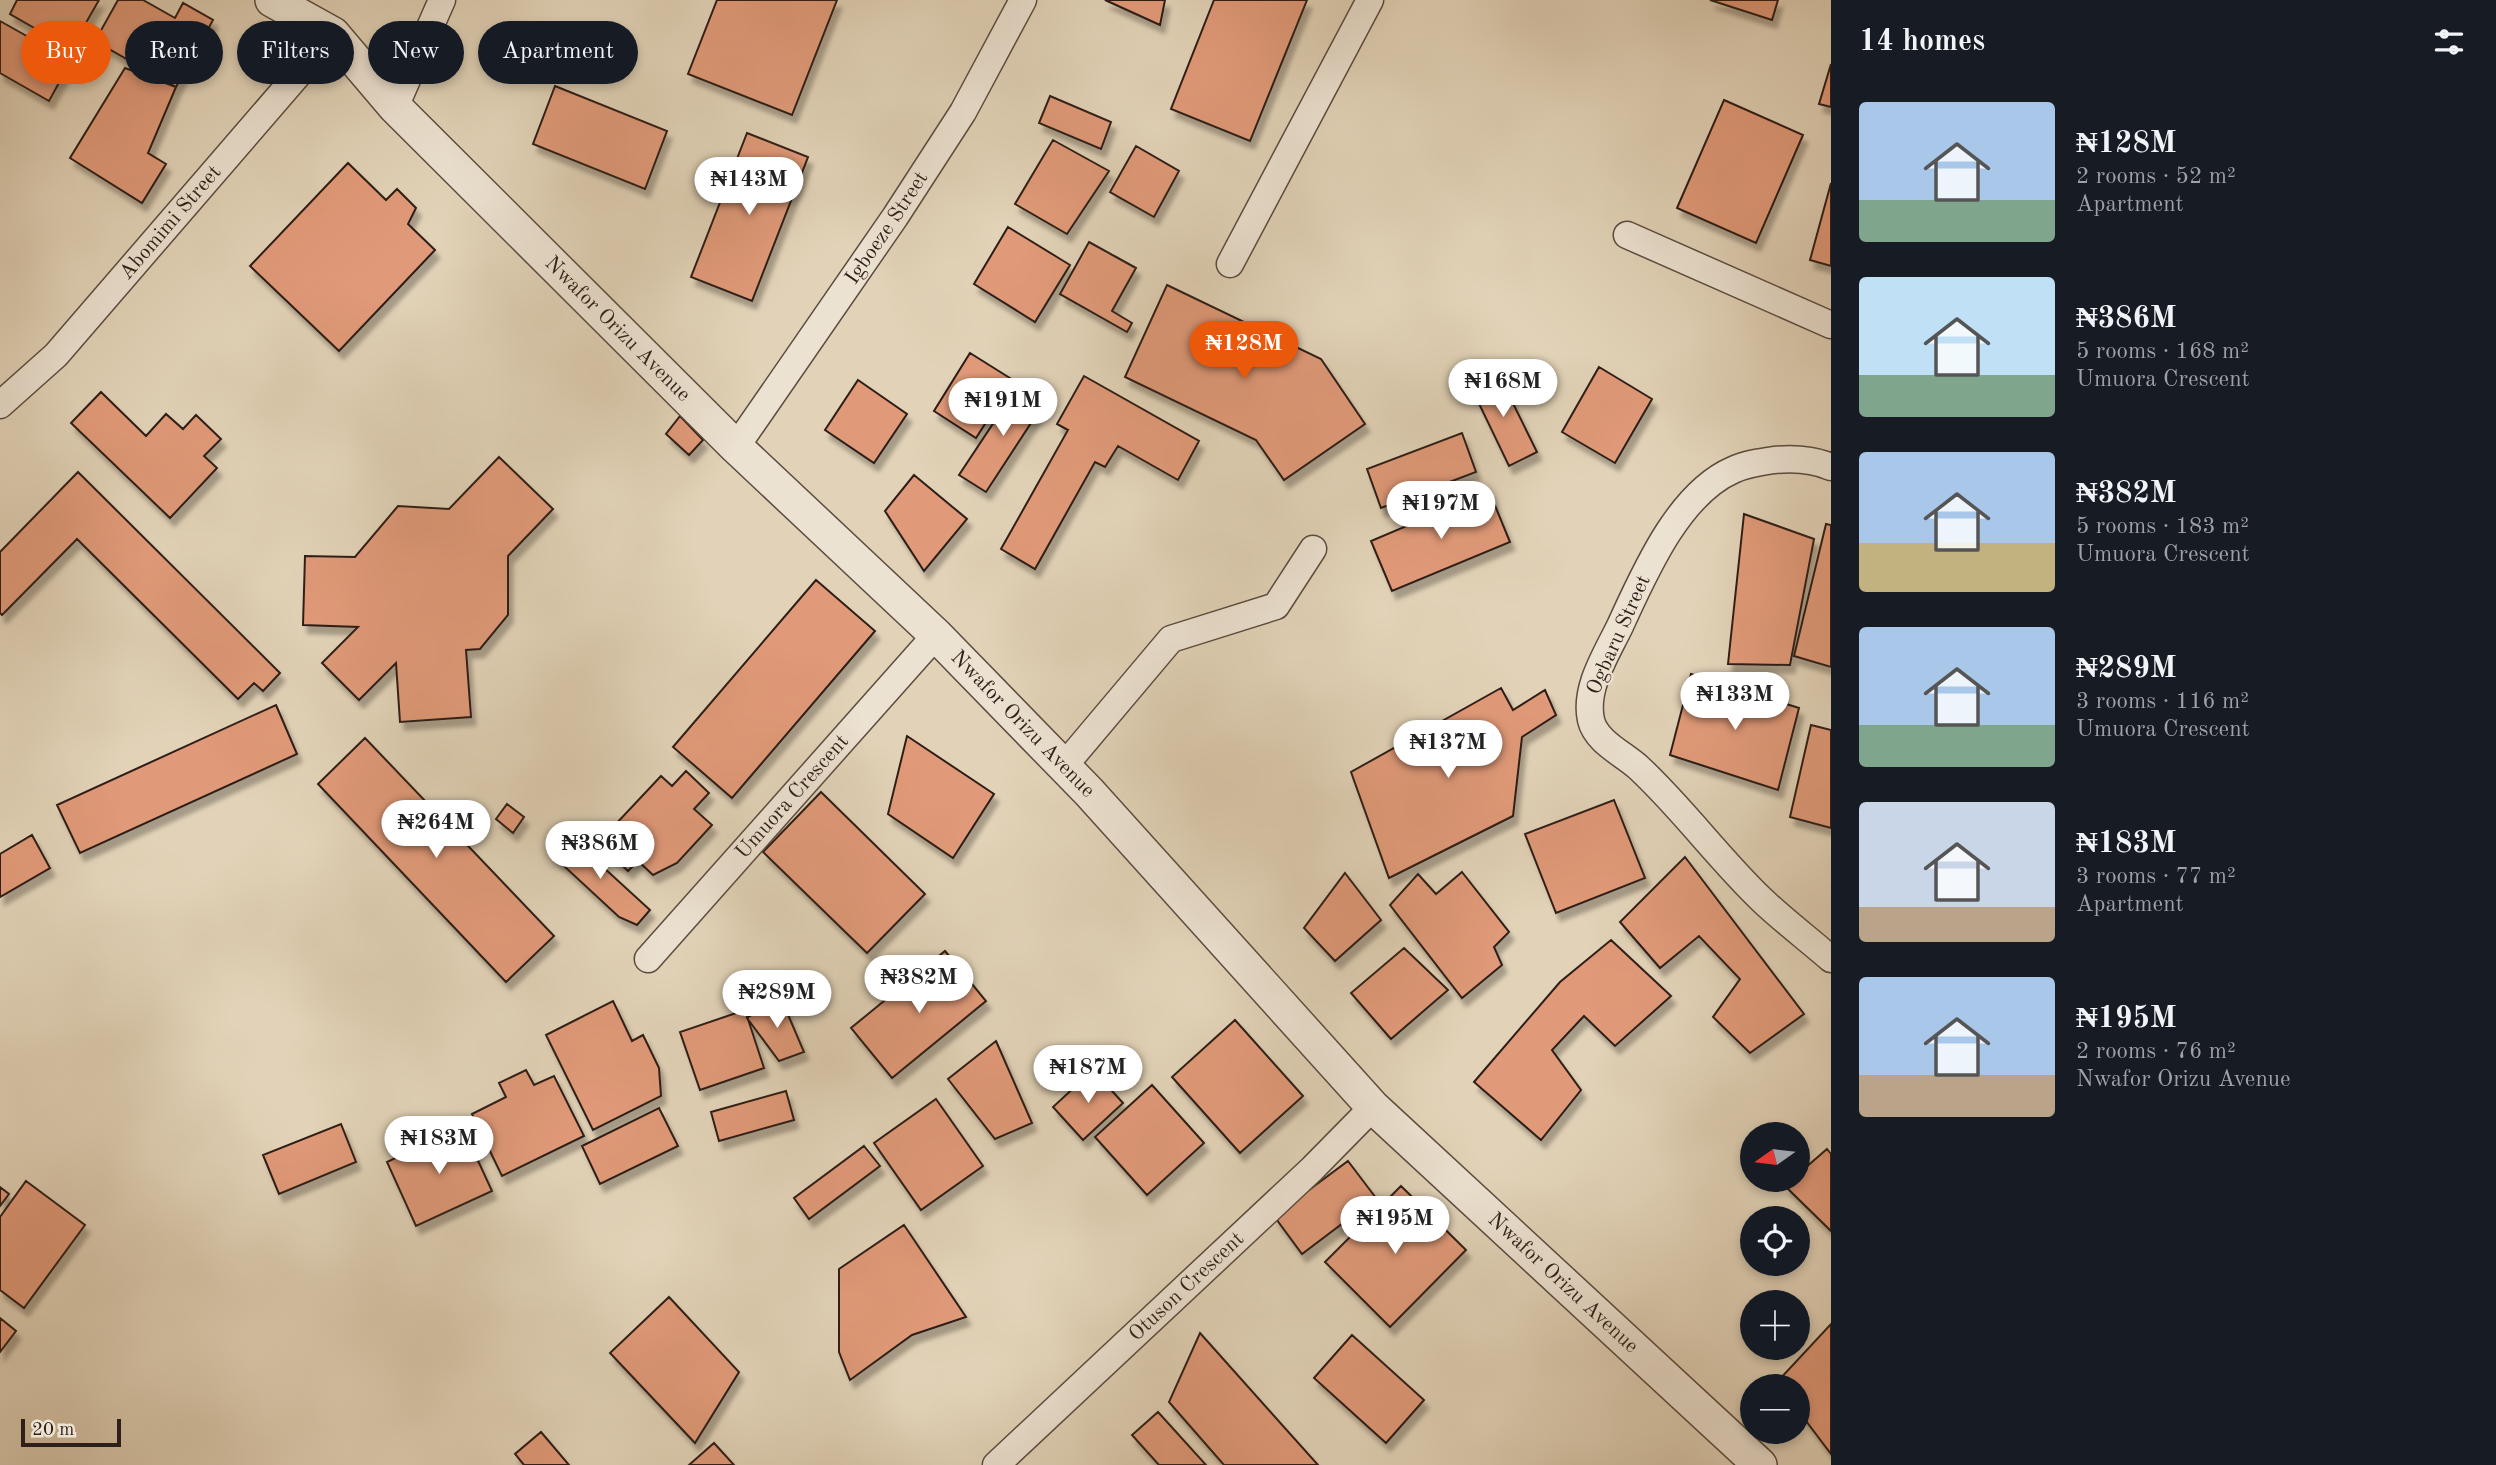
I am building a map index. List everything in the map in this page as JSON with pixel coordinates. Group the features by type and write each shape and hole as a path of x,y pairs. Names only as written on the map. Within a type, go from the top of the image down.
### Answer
{"street":[{"name":"Nwafor Orizu Avenue","path":"272,0 310,21"},
{"path":"395,107 442,0"},
{"name":"Igboeze Street","path":"736,447 895,217 963,112 1023,0"},
{"path":"1230,264 1370,0"},
{"name":"Nwafor Orizu Avenue","path":"354,59 395,107 736,447 936,635 1064,766 1373,1107 1760,1465"},
{"name":"Abomimi Street","path":"0,405 56,355 290,84"},
{"path":"1627,235 1831,324"},
{"name":"Ogbaru Street","path":"1831,467 1814,460 1781,459 1754,463 1731,471 1702,491 1670,528 1609,648 1589,700 1591,723 1600,737 1639,768 1762,900 1831,959"},
{"path":"1064,766 1171,639 1276,606 1313,550"},
{"name":"Umuora Crescent","path":"648,958 936,635"},
{"name":"Otuson Crescent","path":"996,1465 1302,1179 1373,1107"}],"building":[{"path":"17,0 99,0 87,21 22,21 10,14"},
{"path":"118,0 143,0 175,18 183,3 213,20 125,21 125,58 111,50 111,21 106,21"},
{"path":"717,0 837,0 792,115 688,74"},
{"path":"1105,0 1165,0 1160,25"},
{"path":"1214,0 1307,0 1250,141 1171,109"},
{"path":"1710,0 1778,0 1772,20"},
{"path":"0,21 21,33 21,84 58,84 49,101 0,73"},
{"path":"1831,64 1831,107 1819,104"},
{"path":"125,68 125,84 168,84 176,87 148,153 166,164 142,203 70,158"},
{"path":"555,86 667,131 645,189 533,144"},
{"path":"1050,96 1111,122 1101,149 1039,123"},
{"path":"1724,100 1803,135 1756,243 1677,208"},
{"path":"747,133 808,157 752,301 691,277"},
{"path":"1053,140 1109,171 1067,234 1015,204"},
{"path":"1136,146 1179,171 1154,217 1110,192"},
{"path":"348,163 386,200 397,189 416,208 408,224 435,250 339,351 250,266"},
{"path":"1831,183 1831,266 1810,260"},
{"path":"1008,227 1070,265 1035,322 974,284"},
{"path":"1089,242 1136,268 1112,311 1132,323 1127,332 1060,294"},
{"path":"1167,285 1321,359 1365,424 1284,480 1256,440 1125,377"},
{"path":"970,353 1013,380 976,438 934,411"},
{"path":"1599,367 1652,399 1615,463 1562,432"},
{"path":"1497,371 1537,452 1509,466 1470,385"},
{"path":"1084,376 1199,441 1178,480 1118,446 1105,467 1095,462 1035,569 1001,549 1068,430 1057,424"},
{"path":"858,380 907,414 874,463 825,430"},
{"path":"1020,383 1046,400 986,492 959,475"},
{"path":"101,392 146,436 166,414 183,429 196,415 221,439 204,456 217,468 170,518 71,423"},
{"path":"680,416 703,440 689,455 666,434"},
{"path":"1462,433 1476,472 1381,508 1367,469"},
{"path":"499,457 553,509 508,556 508,615 480,649 466,650 471,717 400,722 396,663 359,700 322,663 358,627 303,625 305,556 355,557 398,506 449,509"},
{"path":"78,472 280,673 263,691 254,683 238,699 77,539 2,615 0,613 0,552"},
{"path":"914,475 967,519 924,571 885,511"},
{"path":"1489,491 1510,542 1392,591 1371,541"},
{"path":"1744,514 1814,539 1790,665 1728,664"},
{"path":"1826,524 1831,525 1831,667 1794,656"},
{"path":"816,580 875,631 732,798 673,747"},
{"path":"1691,674 1799,708 1778,790 1670,755"},
{"path":"1501,688 1513,710 1545,690 1556,715 1522,737 1513,816 1389,878 1351,772"},
{"path":"276,705 297,754 80,853 57,805"},
{"path":"1811,725 1831,730 1831,828 1790,817"},
{"path":"907,736 994,794 953,858 888,814"},
{"path":"365,738 554,936 506,982 318,784"},
{"path":"686,771 709,793 694,809 712,825 677,863 653,875 638,861 628,871 598,843 661,776 672,786"},
{"path":"821,792 925,894 867,953 763,852"},
{"path":"1614,800 1645,878 1556,913 1525,834"},
{"path":"507,804 524,817 513,833 496,819"},
{"path":"32,835 50,868 0,897 0,854"},
{"path":"568,835 650,910 637,925 619,917 551,854"},
{"path":"1685,857 1804,1014 1750,1053 1713,1017 1740,979 1699,936 1660,968 1620,922"},
{"path":"1462,872 1509,932 1494,947 1502,965 1462,998 1390,905 1418,874 1436,894"},
{"path":"1345,873 1381,920 1335,961 1304,928"},
{"path":"1611,940 1671,996 1615,1046 1584,1016 1552,1050 1581,1090 1541,1140 1474,1082 1560,982"},
{"path":"1404,948 1448,990 1391,1039 1351,993"},
{"path":"945,951 986,1001 892,1078 851,1028"},
{"path":"780,996 804,1052 779,1061 747,1018"},
{"path":"613,1001 632,1041 643,1035 659,1068 661,1096 593,1130 546,1035"},
{"path":"745,1010 764,1068 700,1090 680,1032"},
{"path":"1235,1020 1303,1096 1240,1153 1172,1077"},
{"path":"996,1041 1032,1123 995,1139 948,1079"},
{"path":"526,1070 534,1085 554,1076 584,1136 502,1176 472,1114 506,1097 499,1083"},
{"path":"1093,1070 1123,1103 1083,1140 1053,1107"},
{"path":"1152,1085 1204,1143 1147,1195 1095,1137"},
{"path":"786,1091 794,1120 719,1141 711,1112"},
{"path":"936,1099 983,1166 921,1210 874,1143"},
{"path":"659,1108 678,1146 600,1184 582,1146"},
{"path":"341,1124 356,1162 279,1194 263,1155"},
{"path":"462,1126 492,1191 416,1226 387,1162"},
{"path":"864,1146 880,1166 809,1219 794,1198"},
{"path":"1827,1149 1831,1154 1831,1231 1810,1210 1810,1206 1805,1206 1791,1192 1810,1192 1810,1164"},
{"path":"1348,1161 1376,1198 1302,1254 1274,1216"},
{"path":"26,1181 85,1225 24,1308 0,1290 0,1217"},
{"path":"1401,1186 1466,1250 1390,1327 1325,1262"},
{"path":"0,1187 9,1194 0,1206"},
{"path":"904,1225 966,1317 912,1335 850,1380 839,1352 839,1269"},
{"path":"669,1297 739,1372 695,1443 610,1353"},
{"path":"0,1318 16,1331 0,1352"},
{"path":"1831,1324 1831,1454 1810,1426 1810,1374 1784,1374 1797,1360 1810,1360 1810,1347"},
{"path":"1200,1333 1318,1465 1224,1465 1169,1402"},
{"path":"1352,1335 1424,1400 1386,1443 1314,1378"},
{"path":"1158,1412 1206,1465 1159,1465 1132,1435"},
{"path":"541,1432 569,1465 524,1465 515,1454"},
{"path":"714,1443 734,1465 689,1465"}]}
